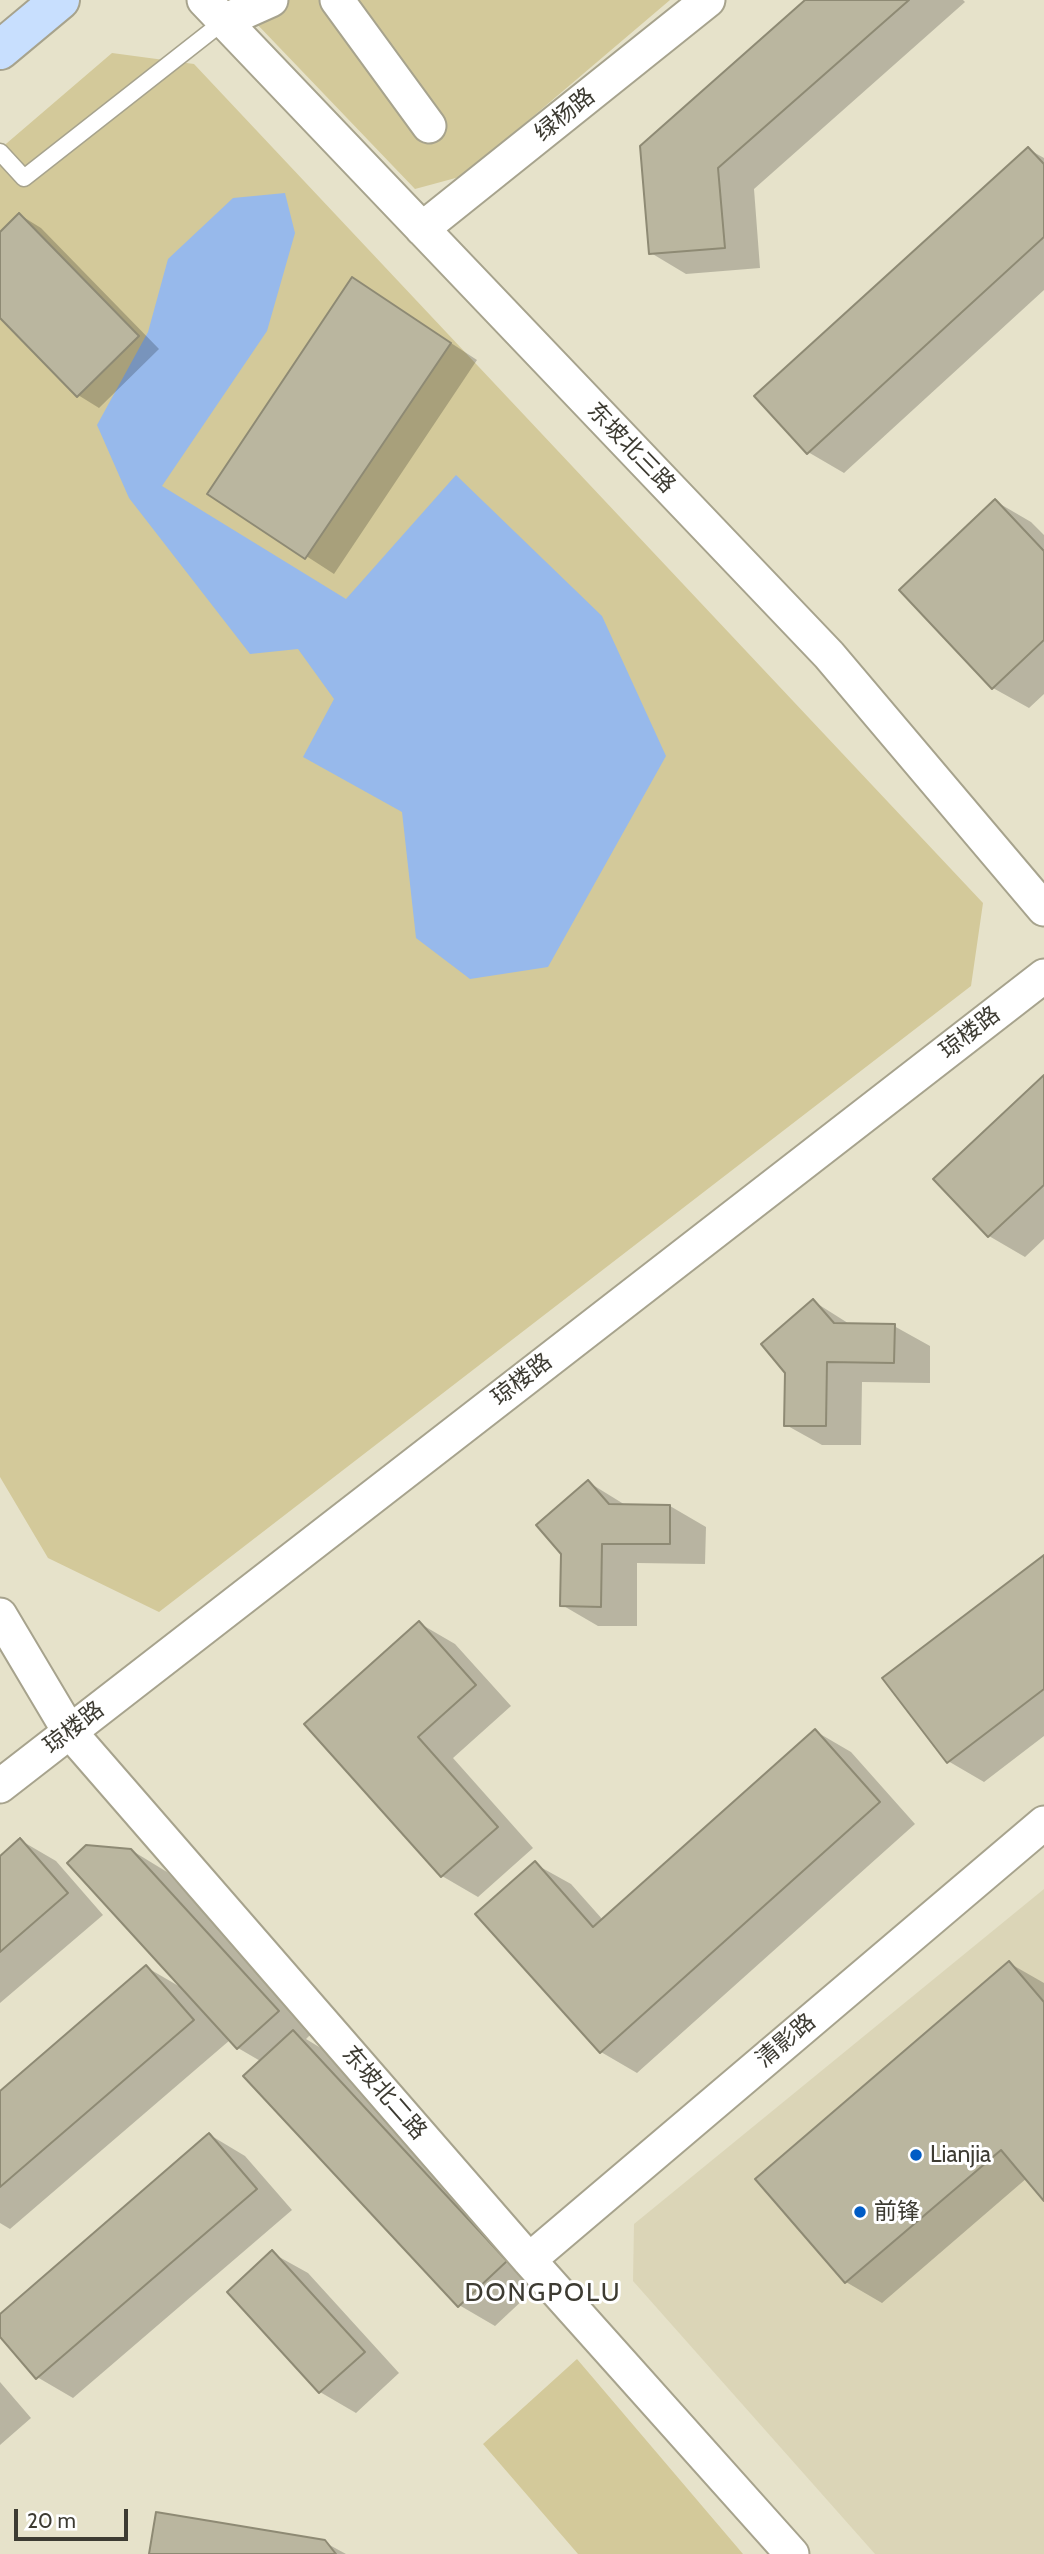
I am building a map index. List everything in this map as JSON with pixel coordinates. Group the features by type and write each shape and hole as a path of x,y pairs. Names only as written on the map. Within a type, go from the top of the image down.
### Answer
{"main road":[{"path":"0,50 60,0"}],"street":[{"path":"214,11 271,0"},
{"path":"337,0 429,126"},
{"name":"绿杨路","path":"422,229 708,0"},
{"name":"东坡北三路","path":"214,11 829,655 1044,909"},
{"name":"琼楼路","path":"0,1786 1044,976"},
{"name":"东坡北二路","path":"0,1615 69,1731 529,2260 792,2554"},
{"name":"清影路","path":"529,2260 1044,1823"}],"lane":[{"path":"0,152 24,178 214,11"}],"shaded area":[{"path":"249,0 670,0 463,176 415,189 254,21"},
{"path":"112,53 194,64 983,903 971,986 159,1612 48,1558 0,1477 0,149"},
{"path":"1044,1889 1044,2554 875,2554 633,2281 634,2224"},
{"path":"577,2359 743,2554 578,2554 483,2444"}],"water":[{"path":"285,193 295,233 267,331 162,486 346,599 456,475 602,616 666,756 548,967 470,979 416,938 402,812 303,757 334,699 298,649 250,654 129,498 97,425 148,332 168,259 233,198"}],"building":[{"path":"805,0 909,0 718,168 725,248 649,254 640,146"},
{"path":"1028,147 1044,164 1044,237 807,454 754,396"},
{"path":"19,213 139,336 77,397 0,318 0,232"},
{"path":"352,277 451,343 305,559 207,494"},
{"path":"995,499 1044,551 1044,640 992,689 899,590"},
{"path":"1044,1075 1044,1185 988,1237 933,1179"},
{"path":"813,1299 834,1323 895,1324 894,1363 827,1362 826,1426 784,1426 785,1373 761,1344"},
{"path":"588,1480 609,1504 670,1505 670,1544 602,1544 601,1607 560,1606 561,1554 536,1525"},
{"path":"1044,1555 1044,1689 947,1763 882,1678"},
{"path":"419,1621 476,1685 418,1737 498,1827 441,1877 304,1724"},
{"path":"815,1729 880,1802 600,2053 475,1914 535,1861 593,1927"},
{"path":"20,1838 68,1893 0,1952 0,1856"},
{"path":"86,1845 131,1849 279,2011 237,2049 67,1863"},
{"path":"1009,1961 1044,2002 1044,2201 1001,2150 845,2283 755,2179"},
{"path":"146,1965 194,2020 0,2187 0,2091"},
{"path":"293,2030 507,2261 458,2307 243,2076"},
{"path":"209,2133 257,2189 36,2379 0,2337 0,2314"},
{"path":"272,2250 365,2352 319,2393 227,2292"},
{"path":"156,2512 325,2540 336,2554 149,2554"}],"place":[{"name":"Lianjia","path":"916,2155"},
{"name":"前锋","path":"860,2212"}],"district":[{"name":"DONGPOLU","path":"543,2293"}]}
